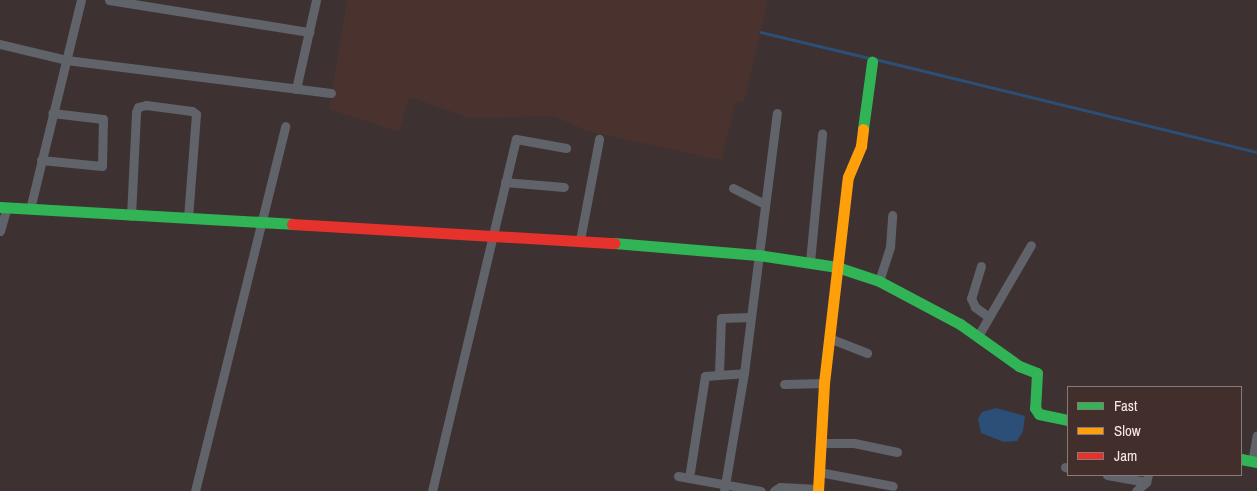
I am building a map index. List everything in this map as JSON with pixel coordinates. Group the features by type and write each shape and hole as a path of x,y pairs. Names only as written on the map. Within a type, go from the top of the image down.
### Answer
{"street":[{"path":"30,209 64,60 75,0"},
{"path":"64,60 81,0"},
{"path":"109,0 309,32"},
{"path":"148,0 227,18"},
{"path":"296,89 316,0"},
{"path":"0,44 64,60 331,93"},
{"path":"774,491 780,487 818,490 824,383 849,168 862,146 872,62"},
{"path":"131,216 136,112 138,107 146,105 192,111 196,114 188,217"},
{"path":"41,160 102,166 103,119 52,113"},
{"path":"725,488 744,373 776,113"},
{"path":"195,491 260,221 285,126"},
{"path":"810,262 822,134"},
{"path":"432,491 516,139 566,148"},
{"path":"580,240 599,139"},
{"path":"505,182 564,187"},
{"path":"733,188 765,204"},
{"path":"0,232 3,207 131,216 188,217 580,240 758,255 810,262 837,267 879,281 978,336 1019,366 1037,373 1035,408 1039,414 1067,420"},
{"path":"879,281 890,247 892,215"},
{"path":"978,336 1030,245"},
{"path":"981,266 971,298 989,317"},
{"path":"719,374 721,318 751,317"},
{"path":"829,338 866,353"},
{"path":"689,478 704,378 719,374 744,373"},
{"path":"784,384 824,383"},
{"path":"1250,461 1257,435"},
{"path":"821,443 854,443 897,452"},
{"path":"820,472 893,486"},
{"path":"678,476 725,488 761,491"},
{"path":"1120,476 1147,478"},
{"path":"1136,491 1147,478"}],"shaded area":[{"path":"347,0 768,0 744,102 736,101 721,160 587,131 554,116 470,118 409,97 399,132 329,109"}],"water":[{"path":"996,408 1025,416 1023,431 1017,441 1004,442 981,433 978,419 982,412"}],"waterway":[{"path":"761,32 869,58"},
{"path":"875,59 1257,152"}],"traffic: fast":[{"path":"863,129 872,62"},
{"path":"0,207 292,224"},
{"path":"614,243 758,255 837,267 879,281 960,324 1019,366 1037,373 1035,408 1039,414 1067,420"},
{"path":"1242,459 1257,462"}],"traffic: slow":[{"path":"818,491 824,383 848,177 861,146 863,129"}],"traffic: jam":[{"path":"292,224 614,243"}]}
